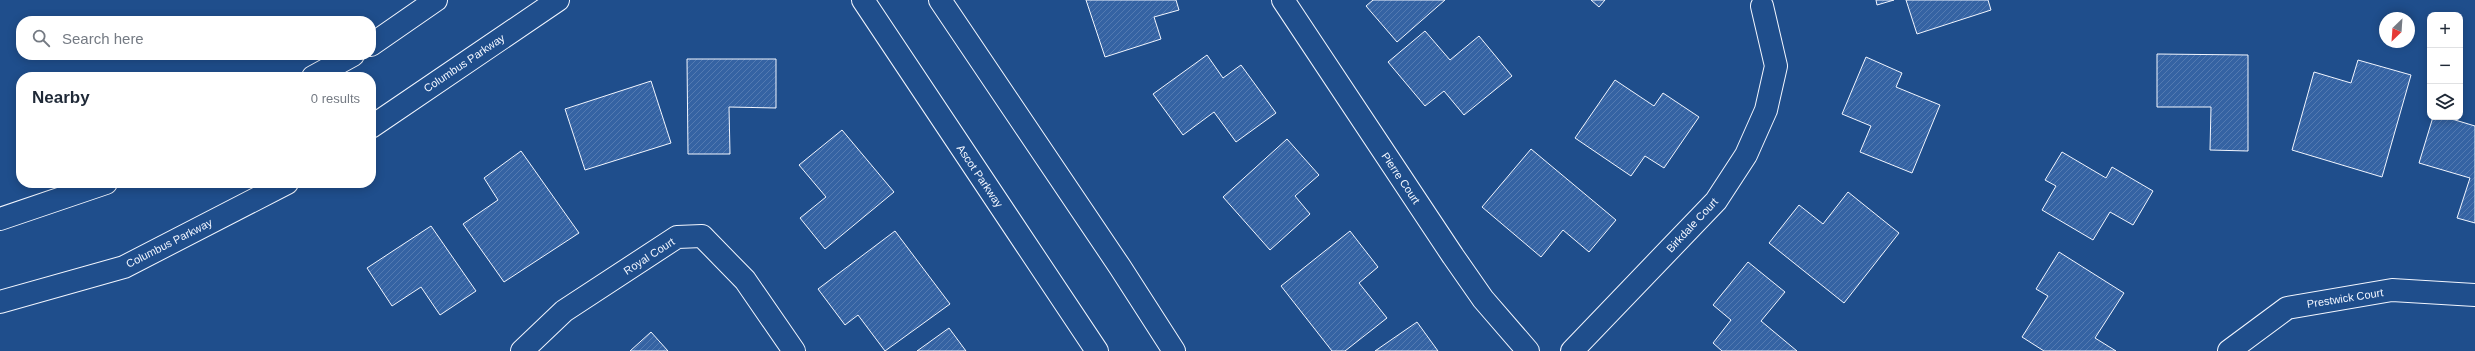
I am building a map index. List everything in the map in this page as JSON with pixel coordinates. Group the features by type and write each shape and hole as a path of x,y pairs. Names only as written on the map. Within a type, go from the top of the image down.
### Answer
{"main road":[{"path":"376,42 436,0"},
{"name":"Columbus Parkway","path":"376,124 558,0"},
{"name":"Ascot Parkway","path":"863,0 1097,351"},
{"path":"940,0 1120,267 1174,351"},
{"name":"Pierre Court","path":"1283,0 1483,299 1528,351"},
{"name":"Birkdale Court","path":"1572,351 1716,201 1746,155 1766,110 1776,66 1762,6"},
{"path":"322,72 344,60"},
{"path":"0,218 91,188"},
{"name":"Columbus Parkway","path":"0,302 124,267 277,188"},
{"name":"Royal Court","path":"522,351 564,311 677,237 702,236 745,280 794,351"},
{"name":"Prestwick Court","path":"2229,351 2287,308 2392,290 2475,295"}],"building":[{"path":"1086,0 1176,0 1179,10 1154,17 1161,39 1105,57"},
{"path":"1373,0 1445,0 1397,42 1366,6"},
{"path":"1591,0 1605,0 1599,7"},
{"path":"1876,0 1894,0 1877,5"},
{"path":"1906,0 1988,0 1991,10 1917,34"},
{"path":"1425,31 1450,60 1479,36 1512,76 1464,115 1444,91 1425,106 1388,62"},
{"path":"2157,54 2248,55 2248,151 2210,150 2211,107 2157,107"},
{"path":"1207,55 1223,78 1241,65 1276,113 1236,142 1214,112 1183,135 1153,94"},
{"path":"1866,57 1902,73 1896,87 1940,105 1912,173 1860,152 1871,126 1842,114"},
{"path":"687,59 776,59 776,108 729,107 730,154 688,154"},
{"path":"2358,60 2411,75 2382,177 2292,150 2314,72 2351,83"},
{"path":"1615,80 1654,106 1663,93 1699,117 1664,168 1645,156 1631,176 1575,138"},
{"path":"651,81 671,143 585,170 565,109"},
{"path":"2432,120 2455,120 2475,126 2475,223 2457,218 2470,178 2419,163"},
{"path":"842,130 894,192 825,249 800,218 826,197 799,165"},
{"path":"1287,139 1319,175 1295,196 1310,214 1270,250 1223,197"},
{"path":"1531,149 1616,220 1589,252 1563,230 1541,257 1482,207"},
{"path":"521,151 579,233 504,282 463,224 498,200 484,178"},
{"path":"2062,152 2106,178 2112,167 2153,191 2133,225 2110,212 2093,240 2042,210 2056,186 2045,180"},
{"path":"1848,192 1899,233 1844,303 1769,243 1799,205 1823,224"},
{"path":"431,226 476,291 440,315 421,287 392,306 367,268"},
{"path":"895,231 950,304 885,351 858,315 845,325 818,289"},
{"path":"1350,231 1378,267 1359,283 1387,318 1345,351 1332,351 1281,286"},
{"path":"2059,252 2124,293 2095,338 2116,351 2044,351 2022,337 2048,296 2036,289"},
{"path":"1748,262 1785,292 1761,321 1797,351 1722,351 1713,343 1731,320 1713,305"},
{"path":"1417,322 1438,351 1375,351"},
{"path":"949,328 966,351 917,351"},
{"path":"651,332 668,351 630,351"}]}
